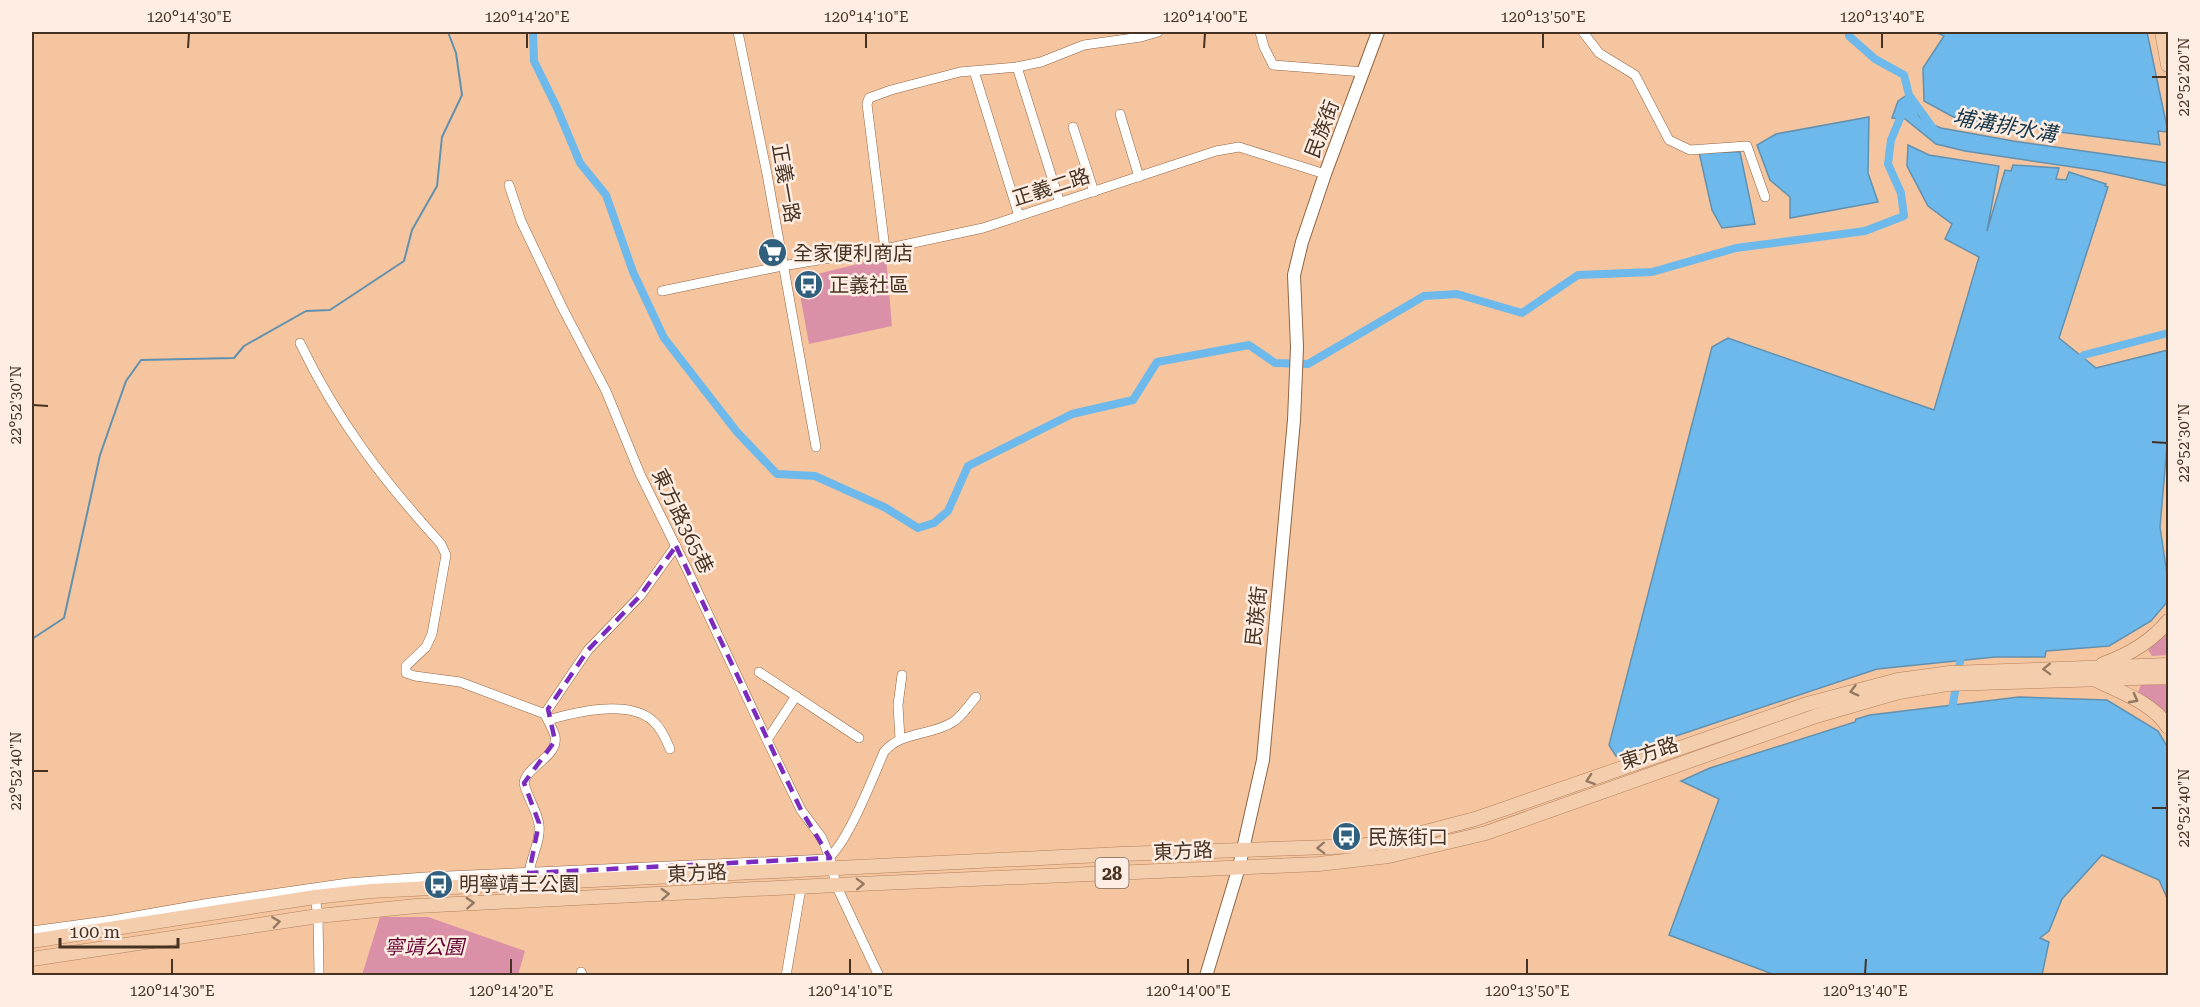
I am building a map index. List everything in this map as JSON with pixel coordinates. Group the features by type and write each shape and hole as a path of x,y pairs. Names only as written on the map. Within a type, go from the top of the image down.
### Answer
{"main road":[{"path":"2162,32 2169,65"},
{"path":"2092,674 2140,647 2169,621"},
{"name":"東方路","path":"32,959 318,916 416,906 1319,864 1389,856 1486,833 1816,716 1899,692 1947,684 2092,674 2169,665"},
{"name":"東方路","path":"32,941 315,897 371,891 670,878 831,863 1359,846 1439,830 1486,816 1807,704 1898,680 1950,673 2169,677"},
{"path":"2092,674 2140,702 2169,727"}],"street":[{"name":"正義一路","path":"738,32 816,447"},
{"path":"885,249 867,104 869,98 928,79 974,70 1017,67 1041,62 1084,45 1141,37 1158,32"},
{"path":"1260,32 1273,65 1364,72"},
{"name":"民族街","path":"1239,867 1263,760 1291,463 1297,347 1294,275 1302,242 1325,174 1378,32"},
{"path":"1583,32 1599,53 1635,75 1670,140 1690,150 1747,146 1765,197"},
{"path":"1017,67 1060,203"},
{"path":"974,70 1018,216"},
{"path":"1120,114 1139,177"},
{"path":"1073,127 1094,192"},
{"name":"正義二路","path":"662,291 983,228 1216,151 1239,147 1325,174"},
{"name":"東方路365巷","path":"509,185 525,230 606,391 640,474 767,740 801,810 822,838 836,885 879,975"},
{"path":"300,343 321,386 357,443 386,483 441,544 446,555 432,634 426,647 406,666 406,673 460,682 547,717 613,708 633,711 652,720 664,735 670,749"},
{"path":"547,717 583,656 640,596 676,546"},
{"path":"759,672 860,738"},
{"path":"900,739 898,705 902,675"},
{"path":"767,740 796,696"},
{"path":"32,931 348,883 425,877 817,861 831,863 884,752 892,743 900,739 924,734 954,721 976,697"},
{"path":"529,873 531,856 539,833 539,823 524,783 525,776 545,757 555,741 555,734 547,717"},
{"path":"1206,975 1239,867"},
{"path":"503,884 505,902"},
{"path":"786,975 801,888"},
{"path":"315,897 318,916 319,975"}],"highlighted area":[{"path":"676,546 801,810 830,858 529,873 539,823 524,783 555,741 548,709 588,650 640,596"}],"green space":[{"path":"886,257 892,326 809,344 799,289 813,275"},
{"path":"2168,630 2168,655 2152,656 2148,650"},
{"path":"2141,685 2168,685 2168,715 2137,694"},
{"name":"寧靖公園","path":"380,917 428,917 525,951 518,975 362,975"}],"water":[{"path":"1935,32 2147,32 2168,132 2158,131 2160,145 1957,119 1924,101 1923,68 1944,36"},
{"path":"1910,93 1919,116 1926,122 1941,128 2013,141 2168,163 2168,186 2100,171 1965,151 1936,144 1905,119 1892,118 1898,101"},
{"path":"1869,117 1868,173 1878,202 1790,218 1790,197 1770,180 1757,145 1776,134"},
{"path":"1908,145 1929,155 1999,166 1987,231 2005,170 2011,171 2013,165 2059,168 2056,179 2066,180 2069,172 2106,184 2105,186 2108,187 2059,338 2096,368 2168,350 2168,434 2160,527 2168,581 2168,601 2151,621 2109,646 2046,651 2045,657 1995,657 1877,669 1616,756 1609,745 1712,347 1728,338 1934,410 1979,257 1945,239 1952,224 1928,206 1907,166"},
{"path":"1699,152 1740,152 1755,224 1722,228 1712,210"},
{"path":"2019,697 2107,700 2158,731 2168,748 2168,900 2159,880 2102,855 2062,899 2049,931 2040,938 2049,942 2042,975 1775,975 1669,935 1719,799 1681,781 1710,768 1855,722 1856,719 1870,715"}],"waterway":[{"path":"32,639 64,618 100,455 126,381 141,360 234,358 244,346 306,311 330,310 404,261 412,230 437,186 442,137 462,95 456,53 448,32"},
{"path":"533,32 534,61 580,163 606,195 633,272 664,338 737,432 777,474 815,476 886,508 918,528 934,523 948,511 968,466 1072,414 1133,400 1157,362 1249,345 1275,363 1308,364 1424,296 1457,294 1522,313 1578,275 1652,272 1736,248 1865,231 1904,216 1901,193 1888,164 1891,140 1904,109"},
{"name":"埔溝排水溝","path":"1849,32 1849,36 1875,59 1904,75 1909,95 1935,131"},
{"path":"2075,363 2084,355 2168,333"},
{"path":"1951,715 1962,651"}],"place":[{"name":"全家便利商店","path":"772,253"},
{"name":"正義社區","path":"808,285"},
{"name":"民族街口","path":"1347,837"},
{"name":"明寧靖王公園","path":"438,884"}]}
